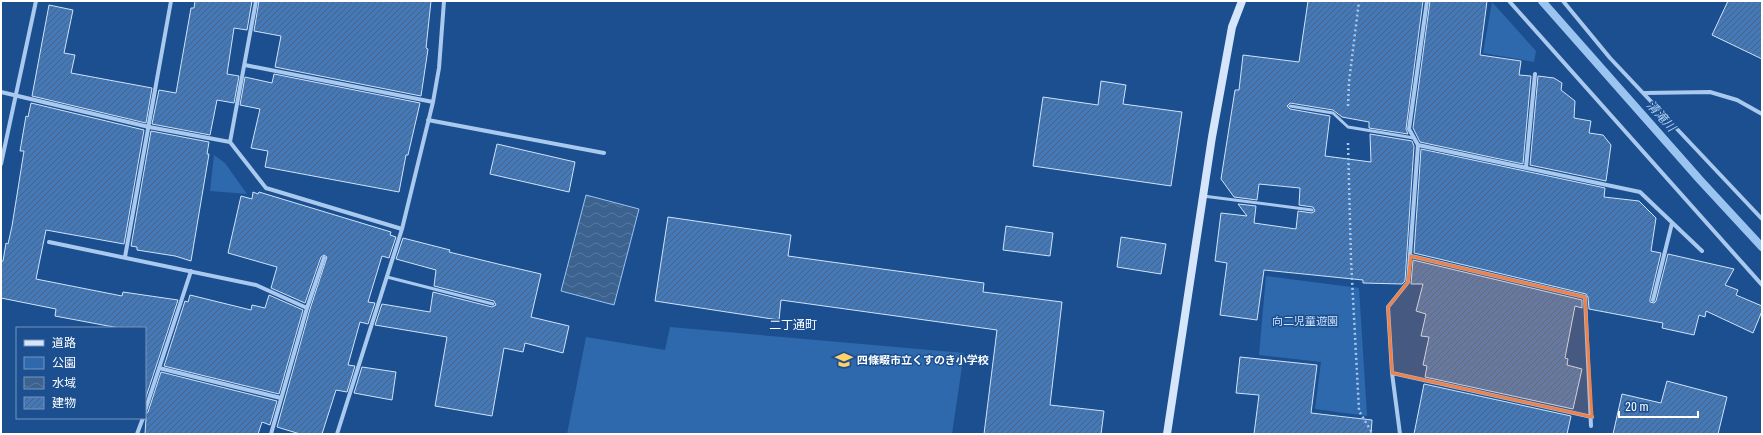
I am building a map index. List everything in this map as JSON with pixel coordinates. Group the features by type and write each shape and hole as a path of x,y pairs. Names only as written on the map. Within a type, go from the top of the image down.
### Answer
{"street":[{"path":"1,164 36,1"},
{"path":"125,257 171,1"},
{"path":"230,142 256,1"},
{"path":"337,434 402,229 433,102 439,68 444,1"},
{"path":"1167,434 1203,196 1232,27 1242,1"},
{"path":"1400,434 1392,373 1388,307 1408,282 1418,145 1409,129 1427,1"},
{"path":"1510,1 1762,285"},
{"path":"1563,1 1610,58 1762,219"},
{"path":"245,65 433,102"},
{"path":"1526,167 1535,74"},
{"path":"1,92 149,127 230,142 266,188 402,229"},
{"path":"1644,93 1710,92 1737,100 1762,114"},
{"path":"428,120 604,153"},
{"path":"1418,145 1640,192 1702,251"},
{"path":"1653,300 1672,222"},
{"path":"50,242 256,285 306,308"},
{"path":"1411,256 1585,297 1592,417 1591,426"},
{"path":"271,434 306,308 324,258"},
{"path":"146,408 191,271"},
{"path":"159,368 281,398"},
{"path":"1392,373 1592,417"},
{"path":"138,434 143,419"}],"lane":[{"path":"1290,106 1333,113 1348,126 1414,138"},
{"path":"1203,196 1312,210"},
{"path":"387,277 493,304"}],"path":[{"path":"1359,1 1349,82 1348,126 1351,260 1360,411 1373,434"}],"highlighted area":[{"path":"1411,256 1585,297 1592,417 1392,373 1388,307 1408,282"}],"green space":[{"path":"1492,2 1536,51 1534,62 1483,53"},
{"path":"214,155 225,163 247,194 210,191"},
{"name":"向二児童遊園","path":"1266,276 1359,288 1367,416 1315,409 1321,362 1259,355"},
{"path":"670,327 964,353 952,434 567,434 586,337 665,350"}],"water":[{"path":"586,195 639,209 614,305 561,291"}],"building":[{"path":"195,1 252,1 247,30 234,28 227,74 239,76 234,103 217,100 210,135 152,124 159,90 176,93 191,8 194,8"},
{"path":"259,1 431,1 426,48 428,49 421,96 275,67 281,36 254,31"},
{"path":"1308,1 1423,1 1406,129 1408,134 1369,128 1369,122 1342,117 1333,110 1290,103 1287,106 1290,109 1330,116 1325,156 1371,162 1370,134 1412,141 1414,146 1405,281 1402,284 1363,283 1363,280 1264,270 1257,320 1220,315 1227,263 1215,261 1221,213 1247,216 1238,204 1256,206 1254,223 1296,229 1298,211 1312,213 1315,211 1313,207 1299,205 1300,188 1259,184 1257,200 1234,197 1221,179 1235,90 1239,90 1243,55 1299,62"},
{"path":"1430,1 1487,1 1480,55 1521,61 1519,75 1531,76 1523,164 1420,142 1413,128"},
{"path":"1728,1 1762,1 1762,59 1712,35"},
{"path":"49,5 73,10 64,53 75,55 71,73 152,88 146,123 32,96"},
{"path":"274,74 420,103 408,155 406,155 399,192 265,167 268,151 251,148 260,109 240,105 245,77 272,83"},
{"path":"1538,76 1554,78 1562,83 1561,90 1575,101 1574,118 1591,121 1589,133 1603,135 1611,145 1606,181 1530,165"},
{"path":"1101,81 1126,85 1123,104 1182,112 1171,186 1033,166 1043,97 1098,105"},
{"path":"31,103 144,130 124,244 46,230 36,279 122,296 123,292 178,300 146,397 146,327 114,327 55,316 56,309 1,298 1,261 3,261 6,243 8,244 12,226 24,151 20,151 26,116 28,117"},
{"path":"151,131 209,142 207,154 209,154 191,261 175,256 137,250 137,247 131,246"},
{"path":"497,144 575,162 569,192 490,174"},
{"path":"1421,149 1605,188 1604,197 1639,201 1656,218 1651,251 1661,253 1650,302 1654,303 1656,301 1668,254 1734,269 1725,285 1738,290 1736,295 1762,306 1762,311 1753,333 1706,311 1705,317 1699,315 1694,335 1662,328 1663,323 1589,309 1588,297 1586,294 1414,253"},
{"path":"253,192 258,194 259,192 391,232 390,235 396,237 389,258 382,256 368,302 375,303 368,324 360,322 348,365 355,366 347,392 336,390 322,434 300,434 277,427 310,309 327,257 324,255 321,257 305,303 271,288 277,267 228,253 241,196 252,199"},
{"path":"668,217 791,235 788,256 984,283 983,292 1062,302 1050,405 1104,411 1101,434 984,434 997,330 781,300 779,320 655,301"},
{"path":"1006,226 1053,233 1050,256 1003,250"},
{"path":"1121,237 1166,244 1161,274 1117,267"},
{"path":"403,238 450,250 449,252 541,274 531,317 569,326 563,353 525,343 523,352 504,348 492,416 435,406 447,337 375,325 382,304 430,312 433,292 492,307 496,305 494,301 434,286 436,270 396,259"},
{"path":"1413,260 1582,300 1582,308 1575,306 1565,358 1568,359 1567,365 1582,369 1573,409 1425,377 1427,366 1423,365 1429,337 1421,336 1426,314 1416,311 1423,284 1411,284"},
{"path":"190,295 251,310 252,305 265,308 269,295 303,310 279,394 164,366 185,301 188,302"},
{"path":"1240,357 1317,365 1311,413 1372,420 1371,434 1254,434 1259,395 1236,393"},
{"path":"362,367 396,372 392,400 354,393"},
{"path":"161,372 277,401 270,425 262,422 258,434 145,434 146,413 148,412"},
{"path":"1667,381 1727,397 1718,434 1613,434 1622,394 1661,403"},
{"path":"1424,384 1571,416 1567,434 1414,434"}],"waterway":[{"name":"清滝川","path":"1542,1 1700,180 1762,247"}],"place":[{"name":"四條畷市立くすのき小学校","path":"844,360"}],"district":[{"name":"二丁通町","path":"793,325"}]}
